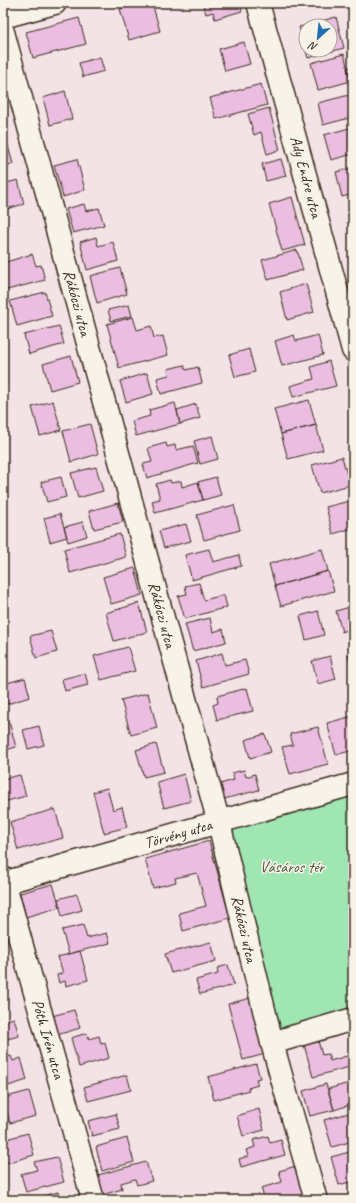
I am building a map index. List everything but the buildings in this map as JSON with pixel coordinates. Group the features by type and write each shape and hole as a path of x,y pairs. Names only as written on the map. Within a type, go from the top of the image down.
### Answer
{"street":[{"path":"3,17 55,3"},
{"name":"Ady Endre utca","path":"258,3 353,350"},
{"name":"Rákóczi utca","path":"3,32 219,823 272,1043 316,1200"},
{"name":"Törvény utca","path":"3,881 219,823 353,784"},
{"name":"Póth Irén utca","path":"3,881 93,1200"},
{"path":"272,1043 353,1019"}],"green space":[{"name":"Vásáros tér","path":"353,784 353,1019 272,1043 219,823"}]}
